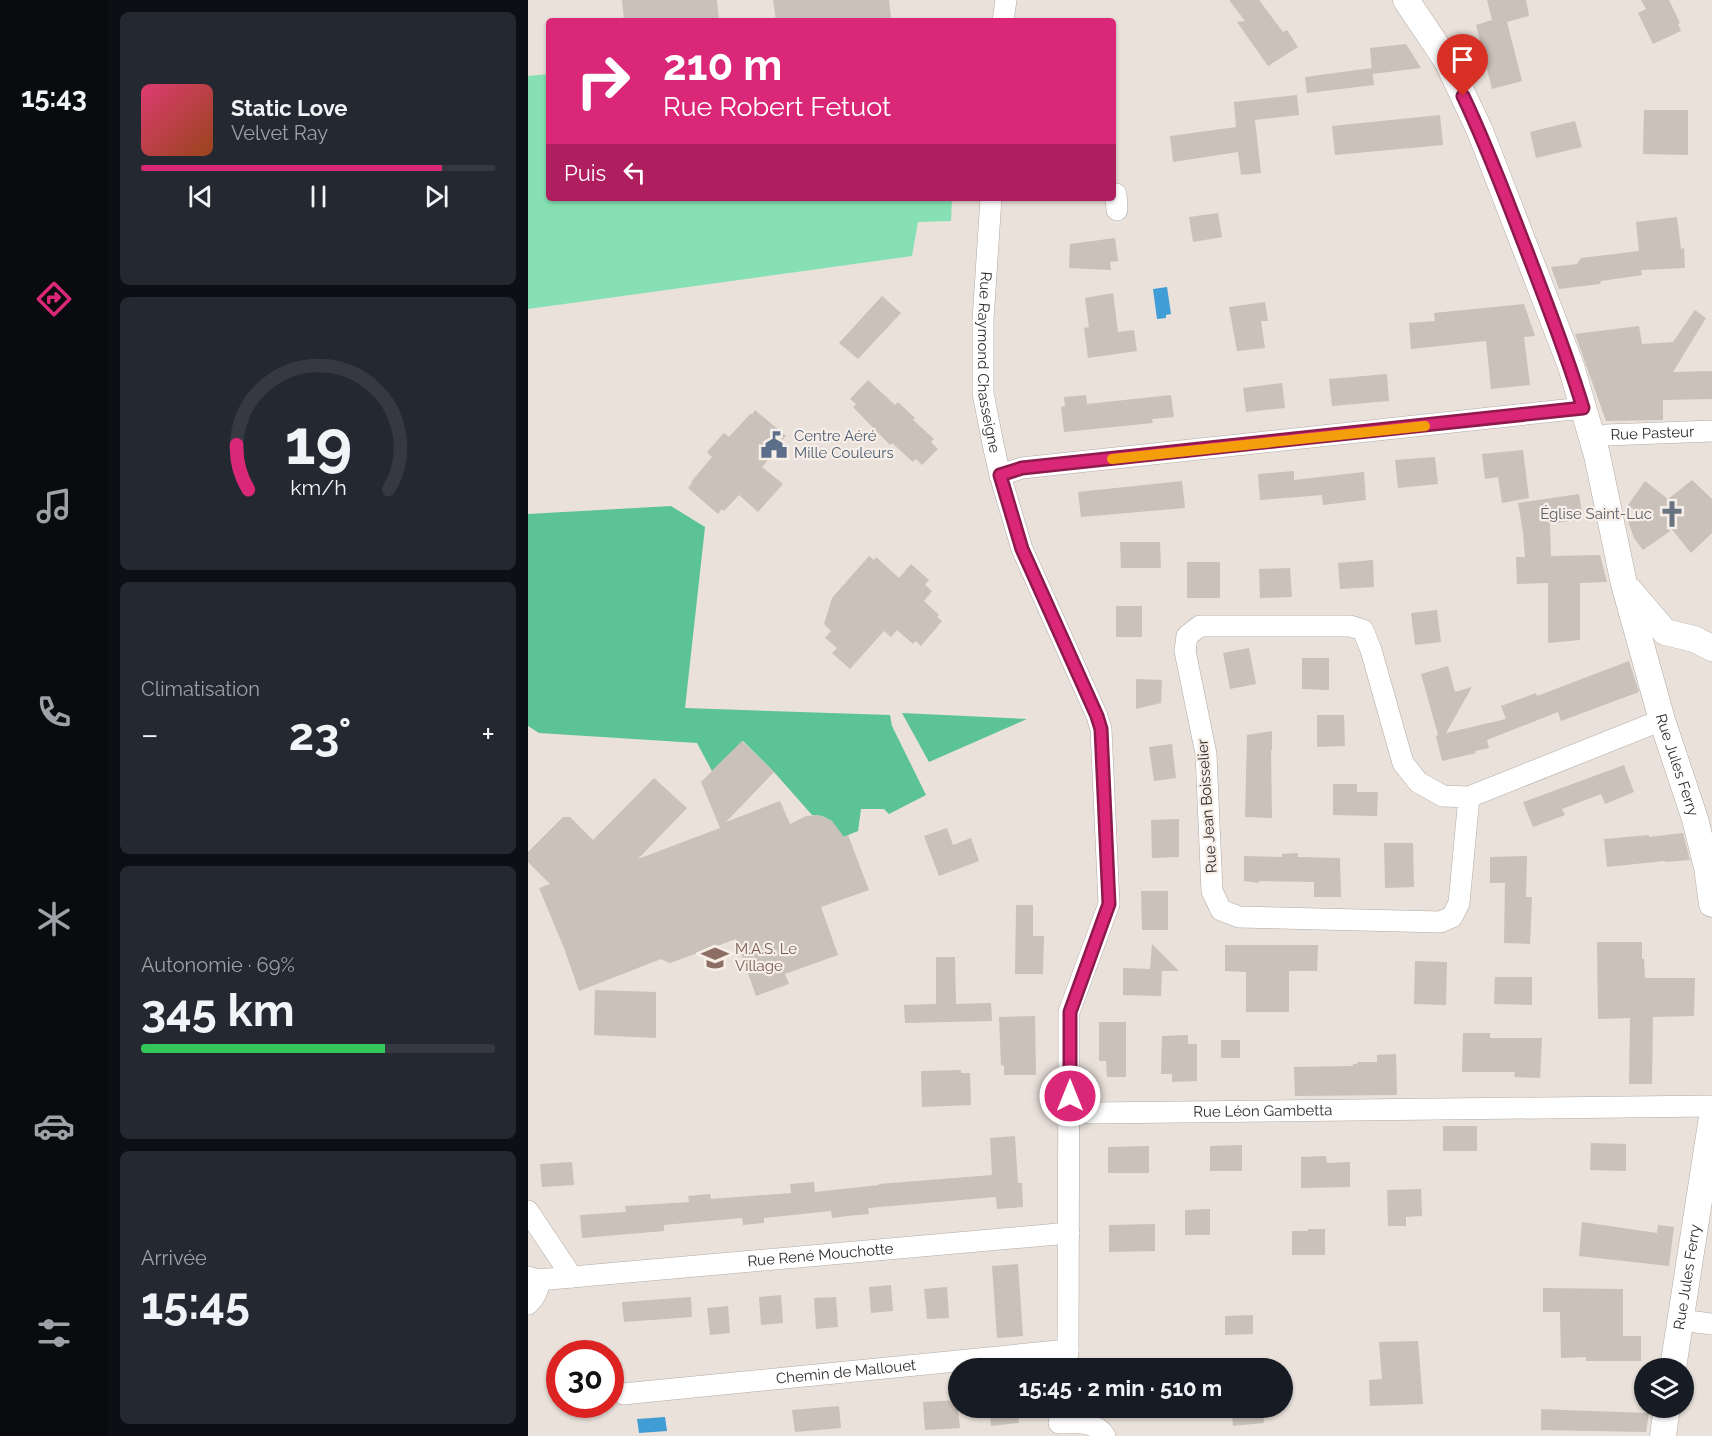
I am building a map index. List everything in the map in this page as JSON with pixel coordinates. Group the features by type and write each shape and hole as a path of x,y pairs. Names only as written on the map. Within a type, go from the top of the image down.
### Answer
{"street":[{"path":"1003,18 1006,0"},
{"name":"Rue Jules Ferry","path":"1406,0 1447,61 1480,131 1570,366 1593,439 1624,584 1662,720 1695,819 1707,867 1712,904"},
{"name":"Rue Raymond Chasseigne","path":"991,201 983,320 983,393 1000,475 1022,549 1101,729 1109,904 1070,1012 1070,1111"},
{"path":"1000,475 1022,468 1583,408"},
{"name":"Rue Pasteur","path":"1593,439 1607,435 1712,431"},
{"name":"Rue Jules Ferry","path":"1624,584 1665,632"},
{"name":"Rue Jean Boisselier","path":"1469,797 1459,903 1452,917 1440,922 1239,917 1221,910 1212,891 1206,754 1185,651 1187,636 1200,627 1350,626 1363,630 1371,650 1403,763 1418,782 1443,796 1469,797 1662,720"},
{"path":"1646,661 1653,646 1665,632 1694,639 1712,648"},
{"name":"Rue Léon Gambetta","path":"1070,1111 1093,1113 1712,1106"},
{"path":"1067,1358 1070,1111"},
{"name":"Rue Jules Ferry","path":"1675,1358 1712,1117"},
{"path":"528,1211 572,1277"},
{"name":"Rue René Mouchotte","path":"533,1279 1069,1233"},
{"path":"528,1304 539,1286 533,1279"},
{"path":"1681,1320 1712,1324"},
{"name":"Chemin de Mallouet","path":"624,1394 948,1368"},
{"path":"1663,1436 1665,1418"},
{"path":"1059,1422 1087,1423 1103,1432 1105,1436"}],"green space":[{"path":"546,74 546,201 952,201 951,221 918,222 912,256 528,309 528,76"},
{"path":"671,506 705,527 685,708 890,715 892,726 926,795 889,814 884,809 861,809 858,831 836,840 832,821 822,816 812,815 743,741 712,771 697,743 539,733 528,726 528,514"},
{"path":"902,713 1027,719 929,762"}],"water":[{"path":"1167,287 1171,314 1166,315 1166,318 1157,319 1153,289"},
{"path":"665,1417 667,1431 639,1433 637,1419"}],"building":[{"path":"622,0 717,0 719,18 624,18"},
{"path":"773,0 889,0 891,18 776,18"},
{"path":"1229,0 1259,0 1283,32 1287,30 1298,47 1268,66 1237,22 1245,21"},
{"path":"1487,0 1526,0 1529,16 1507,22 1522,81 1492,89 1476,25 1492,20"},
{"path":"1641,0 1669,0 1680,23 1678,24 1681,31 1653,44 1638,13 1646,9"},
{"path":"1406,44 1421,68 1372,74 1370,48"},
{"path":"1372,68 1374,85 1307,93 1305,77"},
{"path":"1297,95 1299,115 1255,120 1261,173 1241,175 1238,152 1173,162 1170,136 1236,127 1234,102"},
{"path":"1644,110 1688,110 1688,155 1643,154"},
{"path":"1440,115 1443,145 1335,155 1332,126"},
{"path":"1575,121 1582,147 1536,158 1530,132"},
{"path":"1218,213 1222,237 1193,242 1189,217"},
{"path":"1677,217 1681,249 1684,248 1685,268 1641,270 1642,275 1601,281 1600,284 1559,289 1551,267 1577,264 1581,258 1639,251 1636,222"},
{"path":"1115,238 1118,261 1110,262 1111,270 1069,268 1070,244"},
{"path":"1113,293 1118,332 1134,330 1137,351 1088,358 1084,328 1089,327 1085,298"},
{"path":"882,296 901,313 858,359 839,343"},
{"path":"1265,302 1268,321 1261,321 1265,348 1237,351 1229,307"},
{"path":"1524,304 1535,336 1524,337 1530,385 1491,389 1486,341 1411,349 1409,323 1435,321 1434,313"},
{"path":"1695,310 1706,318 1673,372 1712,371 1712,399 1663,400 1663,420 1606,421 1575,334 1639,326 1642,344 1673,342"},
{"path":"1387,374 1389,401 1332,406 1329,379"},
{"path":"868,380 895,405 898,402 915,418 913,420 934,439 931,442 938,449 922,465 916,459 913,462 892,443 890,445 853,407 856,404 850,399"},
{"path":"1282,383 1285,408 1246,412 1243,388"},
{"path":"1086,395 1087,404 1171,395 1174,417 1152,419 1153,423 1064,432 1061,407 1065,406 1064,397"},
{"path":"755,410 786,436 762,467 783,484 758,512 739,495 724,511 722,509 718,514 688,488 712,457 707,452 724,433 729,437"},
{"path":"1523,450 1529,498 1502,503 1498,477 1485,479 1482,454"},
{"path":"1435,457 1438,484 1398,488 1395,460"},
{"path":"1294,471 1294,480 1364,472 1366,500 1323,505 1322,495 1260,500 1258,474"},
{"name":"Église Saint-Luc","path":"1692,480 1712,499 1712,533 1691,553 1670,527 1669,532 1643,550 1634,538 1628,521 1641,515 1628,505 1645,481 1668,499"},
{"path":"1182,481 1185,508 1081,517 1078,492"},
{"path":"1579,494 1583,519 1550,524 1551,556 1600,555 1607,582 1580,583 1580,640 1548,643 1548,583 1517,584 1516,557 1525,557 1518,503"},
{"path":"1120,542 1160,542 1161,568 1121,568"},
{"path":"869,556 874,560 876,557 899,578 911,564 929,580 925,585 932,591 924,601 942,621 921,646 916,641 913,644 897,630 891,637 884,631 850,669 832,653 837,648 825,638 831,631 824,624 832,598"},
{"path":"1373,560 1374,587 1340,589 1338,563"},
{"path":"1187,562 1220,562 1220,598 1187,598"},
{"path":"1290,568 1292,597 1260,598 1259,569"},
{"path":"1116,606 1142,606 1142,637 1116,637"},
{"path":"1437,610 1441,642 1415,645 1411,613"},
{"path":"1249,648 1256,684 1230,689 1223,653"},
{"path":"1302,658 1329,658 1329,690 1302,689"},
{"path":"1629,661 1639,692 1561,721 1558,712 1487,740 1489,748 1442,761 1436,736 1438,735 1421,674 1448,666 1455,692 1472,687 1446,733 1506,719 1501,706 1536,693 1537,696"},
{"path":"1136,679 1162,680 1161,703 1136,709"},
{"path":"1317,715 1344,715 1345,746 1317,747"},
{"path":"1272,731 1272,818 1245,817 1247,735"},
{"path":"742,741 774,772 726,822 780,801 790,824 806,816 819,815 832,821 844,837 848,835 869,890 821,907 838,955 785,974 789,984 756,996 736,939 670,963 661,959 579,991 539,888 550,884 528,862 528,852 563,817 570,817 593,840 654,778 687,808 638,859 720,828 701,782"},
{"path":"1172,744 1176,778 1154,781 1149,747"},
{"path":"1624,765 1634,792 1605,804 1601,794 1562,809 1565,815 1533,827 1523,802"},
{"path":"1333,784 1357,784 1357,792 1378,792 1377,816 1333,815"},
{"path":"1179,819 1179,857 1152,858 1151,820"},
{"path":"947,828 953,845 971,838 979,861 939,876 924,836"},
{"path":"1683,833 1690,860 1607,867 1604,839"},
{"path":"1384,843 1413,843 1414,887 1385,888"},
{"path":"1298,853 1298,857 1340,858 1341,897 1314,897 1314,882 1244,881 1244,856 1282,857 1282,854"},
{"path":"1527,856 1526,897 1532,897 1530,944 1504,943 1505,883 1490,883 1490,857"},
{"path":"1141,891 1168,891 1168,930 1142,930"},
{"path":"1016,905 1033,905 1033,936 1044,936 1043,974 1015,974"},
{"path":"1597,942 1642,942 1645,978 1695,978 1694,1016 1653,1017 1652,1084 1629,1084 1630,1018 1598,1019"},
{"path":"1152,944 1179,971 1162,971 1161,996 1123,995 1123,968 1150,969"},
{"path":"1225,945 1318,945 1317,971 1289,971 1289,1012 1246,1012 1246,972 1225,971"},
{"path":"936,957 955,957 956,1004 991,1003 992,1021 905,1023 904,1005 936,1004"},
{"path":"1415,961 1447,962 1446,1005 1414,1004"},
{"path":"1495,977 1532,977 1532,1005 1494,1004"},
{"path":"595,990 656,992 656,1038 594,1035"},
{"path":"1035,1016 1036,1075 1004,1075 1004,1066 1001,1065 999,1017"},
{"path":"1099,1022 1126,1022 1126,1077 1107,1077 1106,1061 1099,1061"},
{"path":"1463,1033 1490,1033 1490,1038 1542,1038 1540,1078 1514,1077 1515,1072 1462,1072"},
{"path":"1188,1035 1188,1044 1197,1044 1197,1081 1172,1082 1172,1074 1161,1074 1162,1036"},
{"path":"1221,1040 1240,1040 1240,1058 1221,1058"},
{"path":"1396,1054 1397,1095 1295,1096 1294,1067 1353,1066 1358,1062 1377,1062 1377,1055"},
{"path":"961,1070 961,1073 970,1073 971,1105 922,1107 921,1071"},
{"path":"1443,1126 1477,1126 1477,1151 1443,1151"},
{"path":"1015,1136 1018,1183 1022,1183 1023,1207 997,1209 996,1197 868,1208 869,1214 832,1218 831,1211 764,1218 764,1223 743,1225 742,1218 664,1225 664,1231 582,1238 580,1215 626,1212 625,1206 689,1202 688,1196 710,1194 711,1199 791,1193 790,1184 814,1182 815,1192 879,1184 992,1175 990,1138"},
{"path":"1591,1143 1626,1144 1626,1171 1590,1170"},
{"path":"1242,1145 1242,1171 1210,1171 1210,1146"},
{"path":"1149,1146 1149,1173 1108,1173 1108,1147"},
{"path":"1326,1156 1327,1163 1350,1162 1350,1187 1301,1188 1301,1157"},
{"path":"572,1162 574,1185 542,1187 540,1164"},
{"path":"1421,1189 1422,1216 1406,1217 1406,1226 1388,1226 1387,1190"},
{"path":"1210,1209 1210,1235 1185,1235 1185,1210"},
{"path":"1582,1222 1657,1233 1658,1225 1674,1227 1669,1266 1579,1256"},
{"path":"1155,1224 1155,1251 1109,1252 1109,1225"},
{"path":"1308,1229 1325,1229 1325,1255 1292,1255 1292,1231 1308,1231"},
{"path":"1018,1264 1023,1336 997,1338 992,1266"},
{"path":"891,1285 893,1311 871,1313 869,1287"},
{"path":"947,1287 949,1318 927,1319 924,1289"},
{"path":"1543,1288 1623,1289 1623,1336 1641,1336 1641,1358 1634,1358 1634,1361 1586,1361 1586,1357 1561,1358 1560,1312 1543,1312"},
{"path":"781,1295 783,1323 761,1325 759,1297"},
{"path":"691,1297 692,1317 624,1322 622,1302"},
{"path":"836,1297 838,1327 816,1329 814,1298"},
{"path":"728,1306 730,1333 710,1335 707,1308"},
{"path":"1253,1315 1253,1334 1225,1335 1225,1316"},
{"path":"1418,1341 1423,1404 1370,1406 1369,1380 1382,1379 1379,1342"},
{"path":"948,1401 948,1418 959,1418 960,1428 925,1430 923,1402"},
{"path":"839,1406 841,1428 795,1432 792,1410"},
{"path":"1541,1409 1634,1412 1634,1418 1648,1418 1646,1432 1541,1430"},
{"path":"990,1418 1018,1418 1019,1423 991,1426"},
{"path":"1232,1418 1263,1418 1264,1423 1233,1426"}],"slow traffic":[{"path":"1112,459 1425,426"}],"place":[{"name":"Centre Aéré Mille Couleurs","path":"774,445"},
{"name":"Église Saint-Luc","path":"1672,514"},
{"name":"M.A.S. Le Village","path":"715,958"}],"route":[{"path":"1070,1096 1070,1012 1109,904 1101,729 1022,549 1000,475 1022,468 1583,408 1555,326 1480,131 1463,96"}]}
